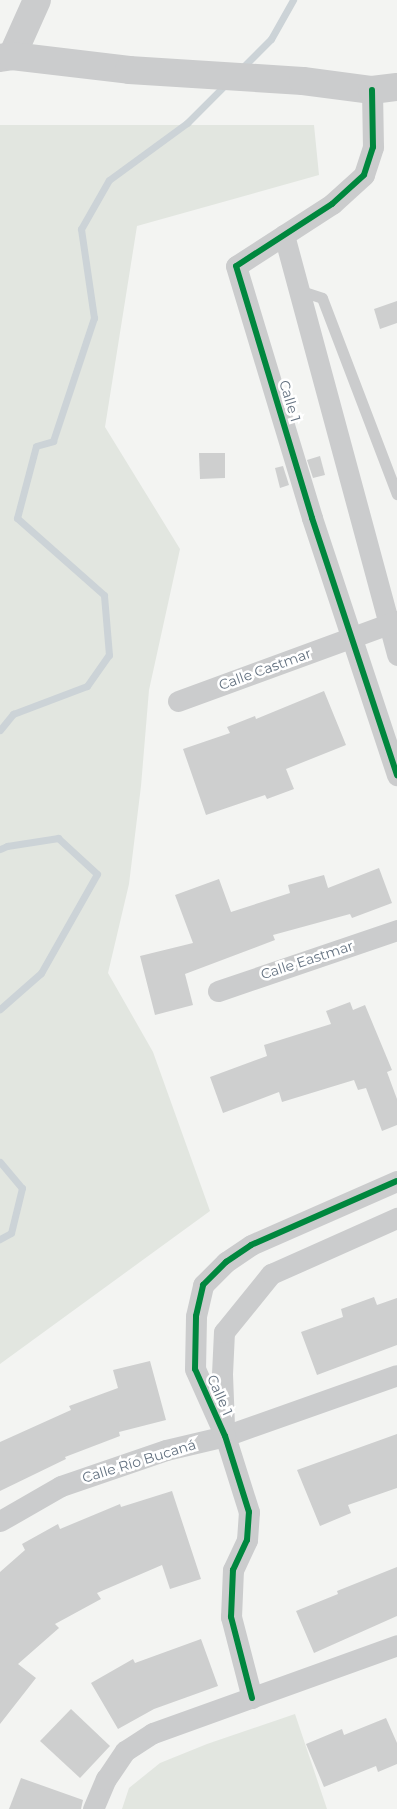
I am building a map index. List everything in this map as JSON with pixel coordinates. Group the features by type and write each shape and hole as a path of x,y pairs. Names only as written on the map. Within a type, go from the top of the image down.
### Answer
{"street":[{"path":"37,0 6,57 129,70 303,81 385,89"},
{"name":"Calle 1","path":"385,89 373,147 364,175 332,204 236,266 312,518 397,775"},
{"path":"284,235 392,622 397,654"},
{"name":"Calle Castmar","path":"178,700 392,622"},
{"name":"Calle Eastmar","path":"218,991 397,930"},
{"name":"Calle 1","path":"252,1698 231,1617 233,1570 247,1540 249,1512 225,1436 194,1369 196,1316 204,1285 226,1262 251,1245 397,1181"},
{"name":"Calle 1","path":"225,1436 222,1374 224,1332 271,1274 397,1218"},
{"name":"Calle Río Bucaná","path":"0,1521 61,1486 166,1450 225,1436 397,1375"},
{"path":"93,1809 106,1779 125,1751 152,1733 397,1645"}],"lane":[{"path":"298,290 322,298 397,494"}],"shaded area":[{"path":"0,125 314,125 319,175 137,226 105,427 180,549 149,690 141,786 129,884 108,973 153,1052 210,1211 0,1364"},
{"path":"295,1714 327,1809 122,1809 129,1788 160,1763 207,1744"}],"building":[{"path":"397,301 397,323 380,329 374,309"},
{"path":"199,453 225,453 225,478 200,479"},
{"path":"320,456 325,475 313,478 307,460"},
{"path":"283,466 289,485 280,488 275,468"},
{"path":"324,691 346,745 286,769 294,789 267,799 265,795 206,815 183,749 230,733 227,727 255,716 256,719"},
{"path":"379,868 392,903 352,918 350,914 273,935 275,940 185,974 193,1005 155,1015 140,956 193,943 175,895 219,879 231,912 290,893 288,885 324,875 328,888"},
{"path":"350,1002 353,1010 365,1005 392,1070 387,1072 397,1099 397,1125 382,1131 366,1088 358,1090 354,1080 282,1102 279,1092 223,1113 210,1077 267,1056 264,1045 331,1024 326,1011"},
{"path":"374,1297 377,1305 397,1298 397,1345 317,1375 301,1332 343,1317 341,1309"},
{"path":"150,1361 166,1420 119,1432 120,1436 65,1457 66,1459 0,1491 0,1442 71,1410 69,1406 118,1388 113,1370"},
{"path":"397,1434 397,1488 348,1505 351,1513 320,1526 297,1470"},
{"path":"172,1491 201,1579 170,1589 162,1565 97,1593 101,1599 55,1624 59,1628 18,1664 36,1678 0,1724 0,1572 25,1550 22,1544 58,1524 60,1529 120,1504 121,1507"},
{"path":"397,1567 397,1616 314,1653 296,1611 338,1594 337,1591"},
{"path":"201,1639 218,1686 154,1709 118,1729 91,1683 133,1659 135,1663"},
{"path":"71,1709 110,1746 80,1778 40,1741"},
{"path":"386,1718 397,1743 397,1764 378,1772 376,1766 324,1787 306,1744 342,1729 344,1735"},
{"path":"21,1778 83,1800 81,1809 9,1809"}],"waterway":[{"path":"241,69 271,39 293,0"},
{"path":"0,730 13,714 87,686 109,655 104,595 17,518 36,446 53,441 94,318 81,229 109,180 187,123 226,84"},
{"path":"0,849 7,846 58,838 97,874 41,973 0,1009"},
{"path":"0,1162 22,1188 11,1233 0,1239"}],"cycle path":[{"path":"372,90 373,147 364,175 332,204 236,266 312,518 397,775"},
{"path":"252,1698 231,1617 233,1570 247,1540 249,1512 225,1436 195,1369 196,1316 203,1285 226,1262 251,1245 397,1181"}]}
